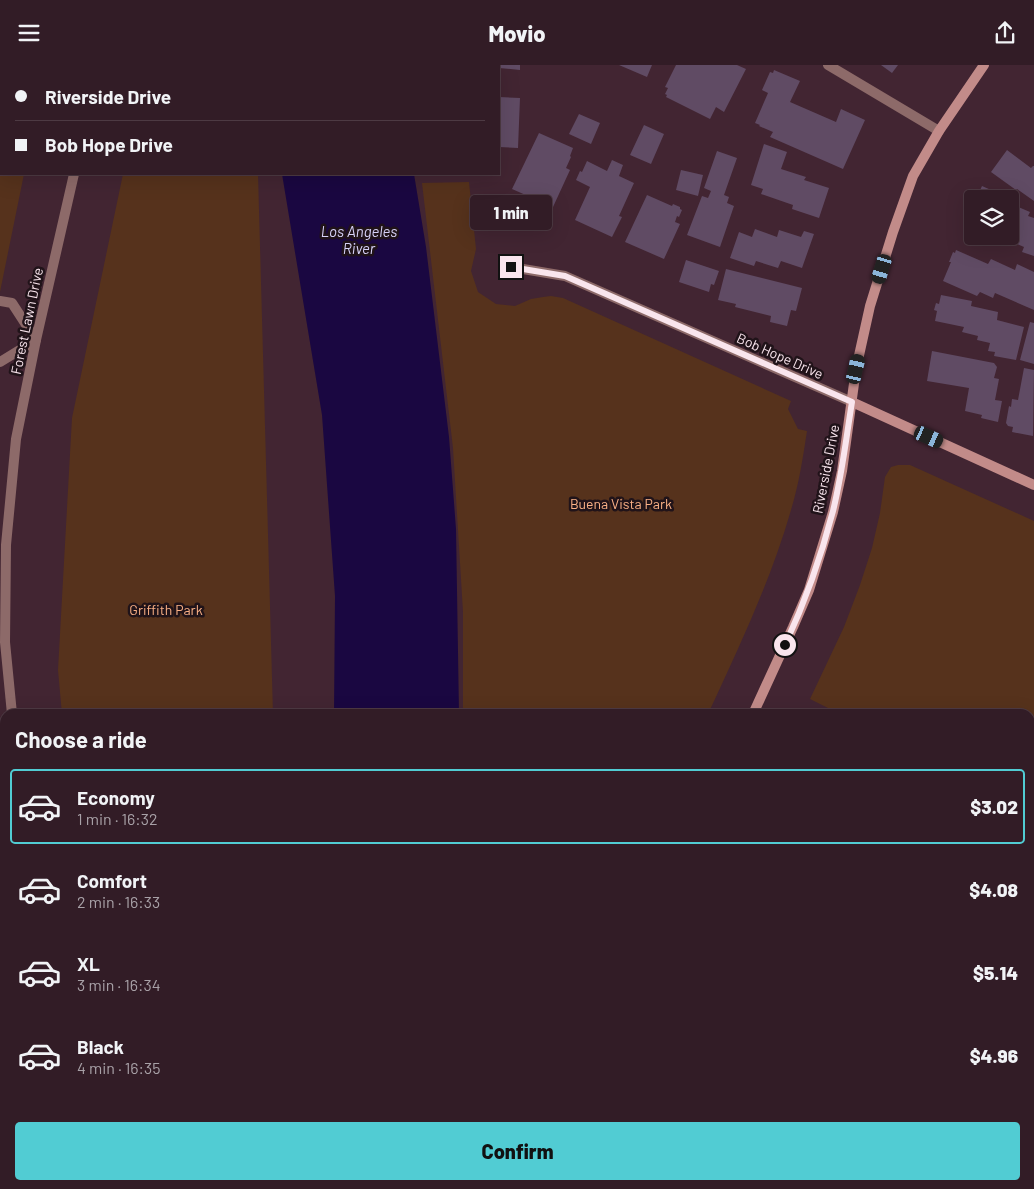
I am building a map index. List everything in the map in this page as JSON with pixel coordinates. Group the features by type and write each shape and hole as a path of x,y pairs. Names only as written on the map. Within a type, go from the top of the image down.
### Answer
{"main road":[{"name":"Riverside Drive","path":"755,709 811,583 833,512 842,471 856,369 870,306 893,232 913,176 939,131 984,65"},
{"name":"Bob Hope Drive","path":"852,402 1034,485"}],"street":[{"path":"828,65 939,131"},
{"name":"Forest Lawn Drive","path":"12,709 5,642 6,545 16,439 36,340 74,175"},
{"name":"Bob Hope Drive","path":"511,267 565,276 852,402"},
{"path":"0,301 12,303 36,340 0,362"}],"green space":[{"path":"0,175 24,175 0,292"},
{"name":"Griffith Park","path":"123,175 258,175 273,709 62,709 58,670 72,418"},
{"name":"Buena Vista Park","path":"469,182 476,249 471,271 478,292 496,304 515,306 531,299 551,296 563,298 791,401 788,409 798,429 807,431 791,510 774,562 754,613 710,709 463,709 463,612 453,448 422,183"},
{"path":"910,465 1034,521 1034,709 830,709 810,699 844,627 860,585 872,548 880,513 885,477 891,467"}],"water":[{"name":"Los Angeles River","path":"282,175 414,175 426,247 449,437 456,529 459,709 334,709 335,596 322,415"}],"building":[{"path":"500,65 520,65 520,70 500,68"},
{"path":"619,65 652,65 647,77"},
{"path":"676,65 737,65 746,69 724,112 716,107 710,119 666,97 667,95 665,94 668,88 665,87"},
{"path":"881,65 898,65 892,73"},
{"path":"774,70 800,81 790,102 836,122 841,109 865,120 843,169 770,137 773,132 755,123 768,93 762,90 770,72 773,73"},
{"path":"500,97 520,98 518,148 500,147"},
{"path":"579,114 600,123 591,144 569,134"},
{"path":"644,125 664,134 651,164 630,155"},
{"path":"539,133 573,148 566,168 570,170 553,207 512,189"},
{"path":"764,144 787,152 781,169 806,177 804,180 829,188 819,218 792,209 793,205 761,194 763,189 751,185"},
{"path":"1007,150 1031,168 1034,166 1034,201 1019,190 1016,190 991,172"},
{"path":"717,151 737,158 724,195 729,197 727,203 734,206 720,247 687,235 702,196 708,198 711,191 704,188"},
{"path":"612,160 623,165 619,176 634,183 619,216 622,217 612,237 575,220 590,187 576,180 580,171 582,172 587,161 607,171"},
{"path":"681,170 703,175 698,196 676,190"},
{"path":"982,186 991,190 980,190"},
{"path":"647,195 672,206 673,204 680,207 682,210 675,222 680,224 664,259 625,242"},
{"path":"1019,207 1030,212 1028,216 1034,218 1034,256 1022,252 1024,247 1019,245"},
{"path":"755,229 777,237 779,230 801,237 804,231 814,234 802,268 781,261 778,268 756,261 754,266 730,258 739,232 752,237"},
{"path":"956,250 988,264 991,259 1015,270 1017,264 1034,272 1034,310 995,293 993,298 980,292 977,296 943,281 953,252 955,253"},
{"path":"686,260 719,271 714,285 711,284 709,292 679,282"},
{"path":"726,269 802,288 796,311 791,310 787,326 770,322 771,316 735,307 736,304 718,300"},
{"path":"941,295 972,301 971,306 998,312 997,320 1024,327 1016,360 994,356 995,352 988,351 990,343 977,340 978,336 962,332 964,327 935,321 937,311 934,310 936,303 939,304"},
{"path":"1030,322 1034,323 1034,364 1020,360"},
{"path":"932,351 994,363 997,367 994,378 999,379 995,400 1002,401 998,422 981,418 982,415 965,411 969,388 927,381"},
{"path":"1024,368 1034,370 1033,436 1012,432 1013,427 1008,426 1006,423 1012,399 1018,400"}],"route":[{"path":"511,267 565,276 852,402 842,471 833,512 808,590 785,645"}]}
